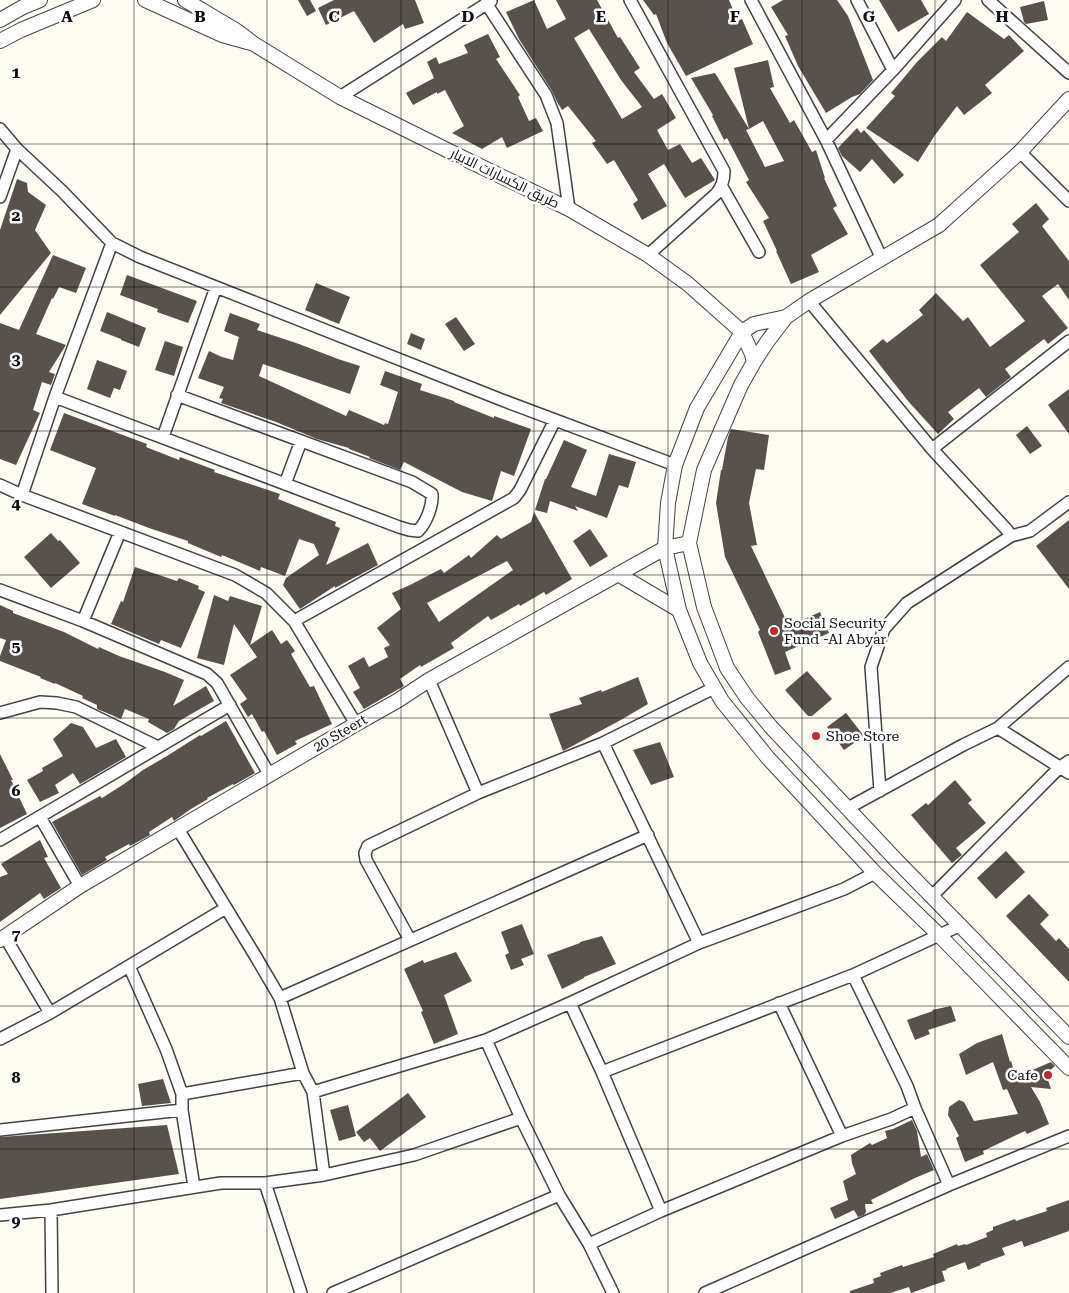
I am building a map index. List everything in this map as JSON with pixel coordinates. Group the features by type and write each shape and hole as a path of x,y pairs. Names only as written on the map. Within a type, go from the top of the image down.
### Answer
{"street":[{"path":"0,20 40,0"},
{"path":"0,41 93,0"},
{"name":"طريق الكسارات الابيار","path":"145,0 228,38 254,44"},
{"name":"طريق الكسارات الابيار","path":"185,0 238,31 254,44 340,97 569,209 648,256 688,284 742,332"},
{"path":"203,0 212,16"},
{"path":"630,0 724,171 722,187 716,194 648,256"},
{"path":"751,0 826,140 882,259"},
{"path":"857,0 893,70"},
{"path":"826,140 893,70 955,0"},
{"path":"988,0 1069,73"},
{"path":"340,97 489,2 546,95 557,123 569,209"},
{"path":"1069,99 1020,152 938,225 809,301 786,317 767,342 741,385 704,470 689,543 704,608 727,668 747,698 771,727 848,808 1069,1036"},
{"path":"0,129 17,149 62,190 112,243 140,257 555,420 675,465"},
{"path":"0,197 17,149"},
{"path":"1020,152 1069,201"},
{"path":"722,187 759,252"},
{"path":"22,496 55,397 112,243"},
{"path":"162,437 216,287"},
{"path":"809,301 932,449 1011,536"},
{"path":"786,317 754,324 742,332 697,408 675,465 668,503 665,548 679,610 700,663 714,688 722,701 768,758 875,873 939,935 1069,1068"},
{"path":"742,332 754,362"},
{"path":"932,449 1069,341"},
{"path":"55,397 409,530 418,530 422,526 432,501 432,494 412,482 177,395"},
{"path":"294,621 514,498 520,490 555,420"},
{"path":"286,484 301,441"},
{"path":"0,485 22,496 234,575 266,593 294,621 356,724"},
{"path":"880,791 871,667 884,629 907,603 1011,536 1030,532 1069,502"},
{"path":"83,621 120,532"},
{"name":"20 Steert","path":"2,939 80,886 397,701 429,680 665,548 689,543"},
{"path":"618,574 679,610"},
{"path":"0,590 83,621 207,674 217,684 269,774"},
{"path":"848,808 998,728 1069,667"},
{"path":"429,680 478,793"},
{"path":"410,940 366,860 365,853 368,846 478,793 603,743 714,688"},
{"path":"0,712 40,702 58,703 76,707 158,747"},
{"path":"0,840 230,705"},
{"path":"932,896 1066,767 998,728"},
{"path":"603,743 700,943"},
{"path":"40,817 80,886"},
{"path":"178,829 280,998 303,1073 313,1092 324,1175"},
{"path":"280,998 648,834"},
{"path":"313,1092 486,1040 700,943 844,889 875,873"},
{"path":"0,1039 50,1013 226,908"},
{"path":"602,1072 853,975 961,925"},
{"path":"2,939 50,1013"},
{"path":"129,966 166,1049 182,1094 182,1110 194,1187"},
{"path":"853,975 908,1086 914,1108 949,1184"},
{"path":"570,1003 602,1072 661,1211"},
{"path":"780,1003 842,1136"},
{"path":"486,1040 521,1118 559,1195 589,1244 613,1293"},
{"path":"182,1094 303,1073"},
{"path":"589,1244 661,1211 842,1136 891,1119 914,1108"},
{"path":"0,1130 182,1110"},
{"path":"0,1215 50,1210 221,1183 265,1182 324,1175 414,1155 521,1118"},
{"path":"705,1293 949,1184 1069,1136"},
{"path":"265,1182 301,1293"},
{"path":"333,1293 559,1195"},
{"path":"50,1210 52,1293"}],"building":[{"path":"298,0 310,0 316,11 307,16"},
{"path":"334,0 415,0 424,23 405,29 403,24 374,43 354,11 326,25 318,8"},
{"path":"534,0 547,29 566,19 556,0 597,0 618,38 620,37 640,68 634,72 654,99 662,94 676,118 657,130 668,150 680,144 692,163 701,158 715,180 685,198 664,164 648,174 667,206 642,220 633,204 638,200 614,160 607,164 592,143 596,141 568,106 562,110 519,39 506,12","holes":["589,29 621,80 642,107 622,119 574,38"]},
{"path":"643,0 729,0 738,21 742,19 753,44 686,76 667,43 656,14 654,15"},
{"path":"783,0 837,0 848,16 873,80 860,94 826,113 798,66 785,36 788,35 771,7"},
{"path":"879,0 921,0 929,14 898,32"},
{"path":"1044,1 1048,20 1026,24 1020,7"},
{"path":"967,12 1004,39 1009,35 1024,51 985,85 992,93 964,115 957,106 918,162 866,128 895,96 891,93 917,62 942,37 946,41"},
{"path":"488,34 500,57 496,59 520,95 518,97 529,121 536,118 543,131 507,148 502,137 482,149 452,133 464,126 445,90 437,94 437,92 413,105 406,93 434,78 427,62 436,57 439,64 468,53 464,45"},
{"path":"768,60 774,87 770,88 790,123 794,120 812,152 816,150 824,178 837,206 833,208 848,234 811,255 819,272 791,284 763,221 769,218 746,182 749,180 727,138 724,140 713,115 691,78 715,73 749,129 734,68","holes":["763,121 784,161 765,167 746,130"]},
{"path":"857,128 861,133 864,130 904,175 894,184 872,159 860,172 842,156 838,148"},
{"path":"17,179 27,183 28,192 46,205 35,230 51,253 0,315 0,230"},
{"path":"1036,203 1049,219 1042,226 1069,261 1069,300 1058,284 1042,296 1068,328 1048,344 1044,339 1005,369 1011,377 986,397 979,388 948,412 954,419 938,434 908,401 869,351 883,339 887,343 923,315 919,310 936,293 963,321 968,317 990,347 1025,321 980,265 1019,232 1012,224"},
{"path":"53,255 86,268 76,293 59,287 36,334 66,345 49,372 55,374 51,385 42,382 33,410 40,413 16,465 0,459 0,323 19,330"},
{"path":"127,275 197,301 188,323 157,312 158,309 120,295"},
{"path":"316,283 350,297 339,324 305,310"},
{"path":"107,312 146,328 139,347 100,331"},
{"path":"230,313 260,324 257,330 360,366 350,394 263,364 259,376 346,416 349,410 384,425 385,423 388,424 398,392 380,385 385,371 422,384 420,390 454,401 494,418 494,416 531,429 514,476 501,471 492,501 462,492 404,462 400,470 349,448 317,439 276,422 221,403 223,399 219,398 224,387 198,378 209,351 233,360 239,337 224,331"},
{"path":"456,317 475,344 464,351 445,324"},
{"path":"411,333 425,339 421,350 407,344"},
{"path":"165,341 183,347 174,376 155,370"},
{"path":"97,360 127,371 120,390 114,388 110,398 87,389"},
{"path":"1069,389 1069,434 1048,405"},
{"path":"64,413 147,444 146,447 179,460 180,457 215,470 214,472 280,494 278,499 336,522 335,526 340,528 326,565 368,543 378,565 335,588 335,586 300,609 283,585 286,578 319,555 314,544 299,539 285,576 261,567 260,571 222,555 221,557 188,543 188,541 82,504 96,468 50,450"},
{"path":"1027,426 1042,446 1030,454 1016,435"},
{"path":"731,429 769,435 764,470 756,469 749,503 757,545 751,546 789,626 820,612 829,633 785,652 791,669 775,675 758,632 760,630 725,557 716,503 721,470"},
{"path":"564,440 587,450 571,487 596,496 609,454 636,462 628,488 619,485 607,518 575,506 578,511 550,501 547,513 535,510 545,479"},
{"path":"534,512 572,579 546,595 544,592 491,620 488,616 451,643 454,648 421,667 420,665 400,679 404,686 364,709 353,692 360,688 348,666 364,657 369,667 388,657 384,648 390,645 377,628 401,609 392,593 441,569 444,573 469,555 471,558 497,535 501,539 531,522","holes":["507,561 513,570 439,622 427,603"]},
{"path":"1069,520 1069,589 1036,546"},
{"path":"590,529 608,556 590,567 573,541"},
{"path":"51,533 58,541 60,540 80,563 51,588 24,557"},
{"path":"135,567 177,581 179,578 199,586 198,589 205,592 181,648 161,640 159,644 111,624 121,601 123,602"},
{"path":"214,595 228,601 230,596 262,606 250,645 272,630 281,644 287,640 295,651 291,654 310,687 314,686 332,724 295,741 297,744 277,755 252,714 248,717 240,704 247,699 230,675 257,657 234,624 224,665 197,658"},
{"path":"0,605 13,611 13,613 64,632 98,649 99,647 184,680 173,706 206,686 214,701 179,721 174,729 167,733 148,722 149,719 125,709 121,719 97,709 97,705 82,698 83,696 0,661 6,640 0,638"},
{"path":"807,671 832,699 812,716 808,716 785,690"},
{"path":"638,677 648,704 563,751 549,714 582,704 579,698 601,690 602,692"},
{"path":"846,713 864,736 844,750 827,727"},
{"path":"226,721 255,773 207,798 174,821 172,817 149,832 150,835 105,857 107,860 82,875 52,822 100,796 102,798 143,770"},
{"path":"71,723 83,727 96,748 116,739 126,757 80,784 73,773 55,785 59,793 40,802 27,780 43,771 42,768 63,756 53,739"},
{"path":"660,742 674,777 651,785 633,750"},
{"path":"0,754 27,814 0,828"},
{"path":"955,780 972,800 968,803 986,823 956,848 962,855 952,863 911,815 926,803 928,805"},
{"path":"40,840 48,857 44,858 61,888 44,899 40,893 0,922 0,877 8,874 1,864"},
{"path":"1006,851 1025,872 996,899 977,878"},
{"path":"1029,894 1049,915 1040,924 1056,941 1059,938 1069,949 1069,982 1006,916"},
{"path":"522,924 534,954 521,959 524,965 511,970 505,955 509,953 501,932"},
{"path":"602,936 616,964 584,977 562,989 547,955 580,942"},
{"path":"456,952 472,981 444,995 458,1034 434,1044 421,1012 423,1011 404,969 423,960 424,963"},
{"path":"951,1006 956,1021 928,1030 930,1034 915,1040 907,1020 932,1010"},
{"path":"1002,1034 1016,1077 1051,1062 1055,1066 1046,1074 1051,1089 1031,1087 1040,1102 1049,1124 1027,1134 1025,1131 983,1151 984,1154 965,1162 956,1138 959,1136 948,1115 949,1107 959,1100 964,1102 974,1121 1018,1114 1007,1089 1003,1090 993,1062 966,1075 959,1054 977,1043"},
{"path":"163,1079 171,1103 142,1106 138,1084"},
{"path":"408,1093 426,1117 380,1151 370,1138 364,1142 356,1132"},
{"path":"348,1105 356,1136 339,1141 330,1110"},
{"path":"912,1120 917,1131 921,1157 927,1154 934,1170 871,1200 873,1204 865,1204 866,1212 864,1215 858,1217 854,1210 835,1219 830,1208 848,1200 843,1181 856,1174 851,1155 870,1143 872,1145 887,1138 885,1131"},
{"path":"167,1125 179,1174 0,1199 0,1137"},
{"path":"1069,1200 1069,1231 1024,1247 1022,1241 1002,1248 1005,1255 968,1270 965,1262 946,1269 942,1271 945,1281 911,1293 909,1287 890,1293 850,1293 850,1291 874,1283 873,1279 881,1276 880,1273 934,1257 933,1254 957,1244 958,1246 966,1245 987,1237 986,1233 993,1230 993,1227 1047,1211 1046,1208"}],"place":[{"name":"Social Security Fund -Al Abyar","path":"774,631"},
{"name":"Shoe Store","path":"816,736"},
{"name":"Cafe","path":"1048,1075"}]}
